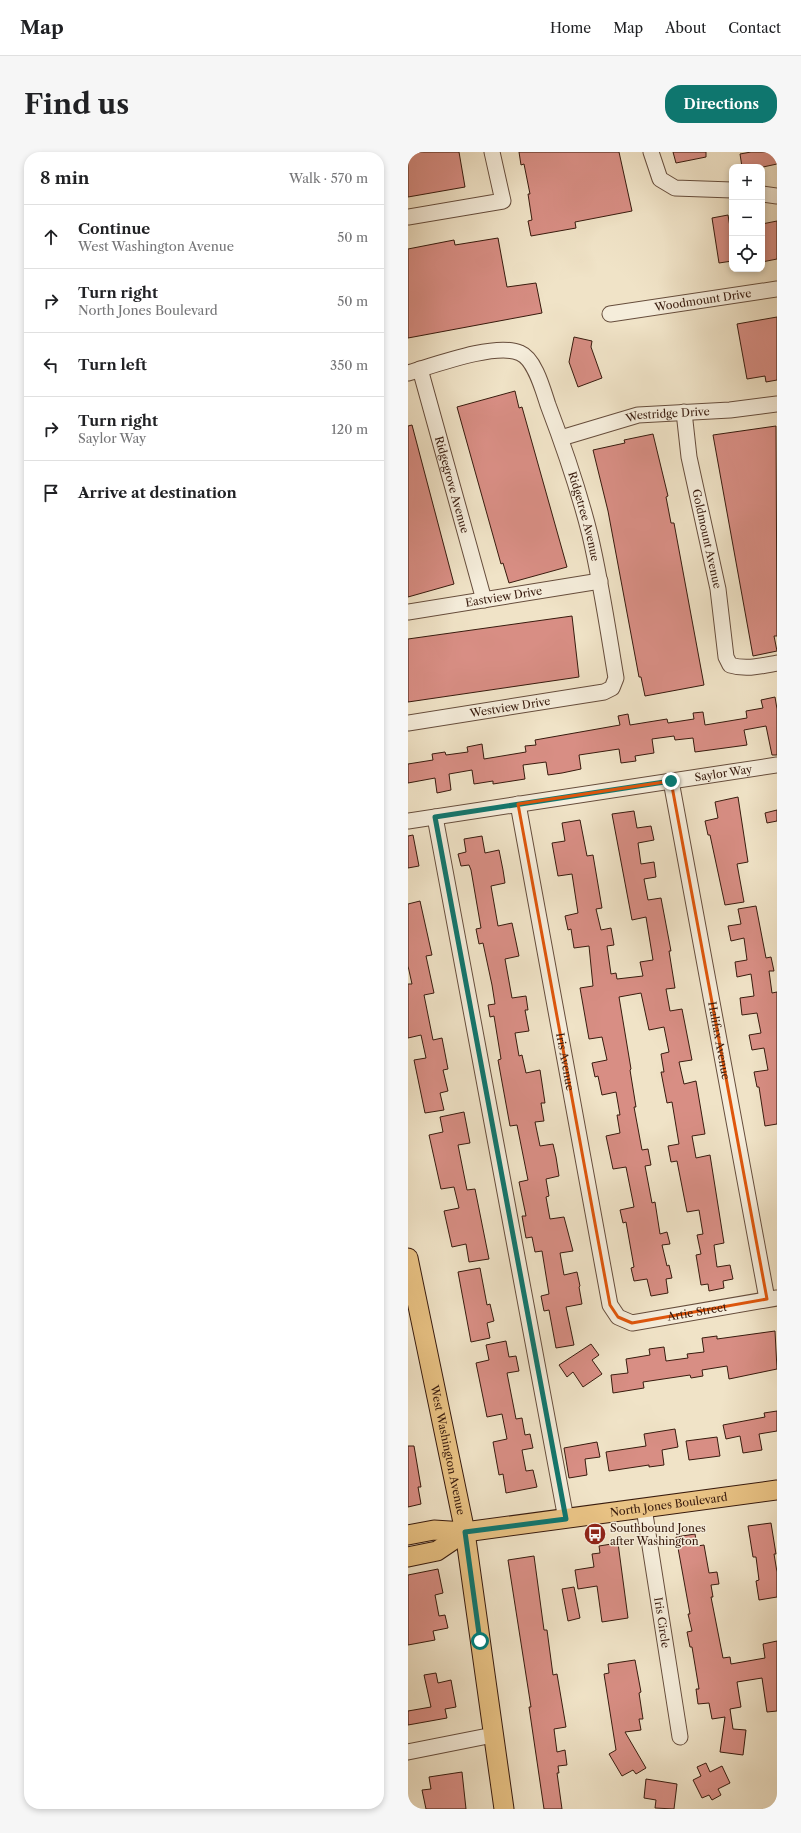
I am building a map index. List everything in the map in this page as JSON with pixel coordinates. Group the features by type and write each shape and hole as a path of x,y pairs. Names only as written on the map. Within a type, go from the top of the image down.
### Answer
{"main road":[{"name":"West Washington Avenue","path":"408,1258 465,1532 504,1809"},
{"name":"North Jones Boulevard","path":"408,1535 434,1530 465,1532 777,1490"},
{"name":"North Jones Boulevard","path":"408,1557 437,1551 465,1532"}],"street":[{"path":"408,217 502,201 492,152"},
{"path":"651,152 660,179 676,188 729,190"},
{"path":"765,194 777,196"},
{"name":"Woodmount Drive","path":"610,314 777,289"},
{"name":"Ridgetree Avenue","path":"414,371 492,350 509,349 522,353 534,368 561,438 590,533 600,581 616,678 612,688"},
{"name":"Ridgegrove Avenue","path":"414,371 484,600"},
{"name":"Westridge Drive","path":"561,438 638,415 730,410 777,404"},
{"name":"Goldmount Avenue","path":"684,412 690,457 718,589 726,658 730,665 746,668 777,663"},
{"name":"Eastview Drive","path":"408,612 600,581"},
{"name":"Westview Drive","path":"408,723 604,692 612,688"},
{"name":"Saylor Way","path":"408,821 777,765"},
{"name":"Halifax Avenue","path":"671,781 772,1299"},
{"name":"Iris Avenue","path":"518,804 610,1306 618,1317"},
{"path":"435,817 566,1519"},
{"name":"Artie Street","path":"618,1317 632,1323 772,1299"},
{"name":"Iris Circle","path":"644,1508 680,1737"},
{"path":"408,1752 493,1735"}],"highlighted area":[{"path":"671,781 767,1299 632,1323 618,1317 610,1305 518,804"}],"building":[{"path":"408,152 459,152 465,187 408,197"},
{"path":"519,152 619,152 632,211 575,222 576,228 531,236 528,221 532,220 528,194 530,194 524,164 521,165"},
{"path":"673,152 706,152 706,157 676,163"},
{"path":"751,152 777,152 777,164 765,167 765,164 742,164 740,154"},
{"path":"728,215 729,261 719,263 712,218"},
{"path":"777,221 777,259 765,261 765,236 765,223"},
{"path":"498,238 507,287 536,283 542,313 408,338 408,249 454,240 455,245"},
{"path":"777,317 777,380 766,382 765,376 747,379 737,324"},
{"path":"574,337 592,341 591,347 602,378 578,387 569,362"},
{"path":"515,391 519,408 522,407 567,567 509,583 503,563 501,564 457,407"},
{"path":"412,425 454,584 408,597 408,426"},
{"path":"776,426 777,636 774,636 777,651 753,656 713,435"},
{"path":"653,434 668,496 666,497 671,523 674,523 704,685 645,696 641,677 639,677 608,511 593,450 625,443 624,440"},
{"path":"572,616 579,677 408,702 408,639"},
{"path":"775,697 777,709 777,755 772,755 766,726 744,730 747,745 695,752 693,738 675,740 674,736 652,739 654,753 635,756 636,761 621,763 619,749 579,755 581,769 562,773 548,775 546,762 523,765 525,779 493,784 493,781 474,784 472,770 449,774 451,790 437,793 435,778 408,783 408,764 433,760 432,754 445,752 446,755 468,752 467,747 482,744 484,759 526,752 525,746 536,745 535,740 620,725 618,716 628,714 630,725 667,719 668,723 694,719 693,713 703,712 705,725 747,718 746,711 763,708 761,700"},
{"path":"738,797 748,862 737,864 744,902 725,905 710,835 708,835 705,821 718,818 715,802"},
{"path":"777,810 777,821 767,823 765,813"},
{"path":"634,811 637,828 651,826 654,840 638,843 641,864 654,862 656,877 644,879 648,900 661,898 671,951 669,951 675,988 666,989 670,1011 682,1009 692,1060 679,1062 684,1084 696,1081 705,1134 692,1136 696,1158 710,1155 724,1243 714,1245 717,1267 730,1265 733,1279 723,1281 724,1288 709,1291 708,1284 701,1285 696,1255 701,1254 697,1235 703,1234 699,1210 687,1212 677,1161 671,1162 668,1146 679,1144 672,1102 667,1103 661,1072 664,1072 661,1054 669,1052 664,1027 649,1030 641,993 619,997 631,1069 636,1107 634,1107 642,1150 648,1149 651,1165 645,1166 652,1203 655,1202 660,1234 667,1232 670,1244 662,1245 667,1266 669,1265 672,1278 666,1279 668,1293 651,1296 647,1279 634,1281 631,1268 634,1267 626,1222 623,1223 620,1210 634,1207 626,1167 613,1169 606,1136 620,1133 617,1115 620,1115 616,1092 602,1095 598,1076 595,1077 592,1063 607,1060 602,1037 589,1039 580,988 593,986 589,946 574,948 571,929 568,930 565,916 578,913 572,874 558,876 552,843 565,841 562,823 580,820 587,856 593,855 602,908 596,909 601,930 611,928 614,945 607,946 611,974 616,973 617,979 643,976 640,962 653,960 646,917 632,920 612,814"},
{"path":"413,835 419,866 408,868 408,836"},
{"path":"482,836 485,853 499,850 505,883 491,886 498,926 512,923 519,956 505,959 512,998 526,996 528,1010 525,1010 529,1031 515,1033 519,1056 522,1055 526,1073 540,1070 545,1103 541,1103 544,1121 535,1122 540,1146 553,1144 556,1157 559,1176 546,1179 549,1196 546,1197 550,1219 564,1217 573,1251 560,1253 564,1275 577,1272 580,1286 582,1304 566,1307 574,1345 556,1348 549,1310 544,1311 541,1296 549,1294 542,1251 535,1252 532,1237 526,1238 522,1216 526,1216 519,1182 528,1180 517,1125 510,1126 498,1060 501,1059 494,1016 490,1017 488,1005 495,1004 492,985 483,943 479,944 476,929 481,928 471,870 469,865 461,866 458,854 466,852 464,839"},
{"path":"420,901 432,955 426,956 434,993 424,995 433,1040 442,1038 448,1069 443,1070 448,1091 440,1093 444,1110 425,1113 414,1060 426,1058 421,1035 408,1038 408,984 412,984 408,966 408,904"},
{"path":"756,906 766,958 771,957 774,971 769,971 772,993 777,992 777,1124 765,1126 759,1087 757,1087 754,1072 768,1070 764,1048 752,1050 749,1035 761,1033 757,1013 742,1015 740,998 754,996 751,974 737,977 735,962 747,960 744,938 731,941 728,926 741,924 738,909"},
{"path":"464,1112 470,1143 458,1145 467,1190 475,1189 489,1259 469,1262 466,1244 452,1247 444,1211 459,1208 454,1187 441,1189 429,1135 443,1132 440,1117"},
{"path":"480,1268 487,1305 490,1304 494,1321 487,1323 490,1338 471,1342 458,1272"},
{"path":"775,1331 777,1369 729,1379 727,1366 702,1370 703,1376 691,1378 690,1375 643,1382 644,1388 613,1393 611,1375 628,1373 626,1359 650,1355 649,1349 664,1347 666,1361 688,1358 687,1354 704,1352 702,1338 717,1336 717,1339"},
{"path":"506,1341 509,1357 516,1356 519,1371 507,1373 516,1419 522,1418 525,1435 530,1434 533,1448 522,1450 526,1471 533,1470 537,1487 506,1493 503,1474 499,1475 493,1442 507,1439 502,1414 487,1417 476,1363 489,1360 486,1345"},
{"path":"591,1344 599,1355 592,1360 602,1374 583,1387 573,1372 567,1377 559,1365"},
{"path":"777,1411 777,1431 759,1434 762,1450 743,1453 740,1436 726,1439 723,1425 765,1417 764,1413"},
{"path":"675,1429 678,1447 662,1450 664,1465 649,1467 649,1465 609,1471 606,1452 646,1446 644,1434"},
{"path":"717,1437 720,1456 689,1460 686,1441"},
{"path":"597,1442 600,1457 585,1459 587,1475 569,1478 564,1448"},
{"path":"408,1446 414,1446 421,1487 418,1487 421,1504 408,1507"},
{"path":"771,1523 776,1554 774,1554 777,1572 777,1597 759,1600 756,1581 759,1580 756,1557 753,1557 748,1526"},
{"path":"695,1534 697,1546 704,1545 709,1573 717,1572 719,1584 711,1585 713,1597 711,1597 723,1658 730,1657 731,1664 765,1658 763,1644 777,1641 777,1711 767,1712 762,1678 737,1682 741,1707 730,1709 733,1729 746,1730 743,1755 720,1752 725,1717 712,1719 709,1703 698,1704 696,1689 699,1689 692,1647 690,1647 687,1632 692,1631 688,1614 690,1614 676,1537"},
{"path":"618,1543 628,1618 602,1622 597,1586 578,1589 575,1570 594,1567 592,1554 600,1553 599,1546"},
{"path":"534,1556 544,1630 547,1630 553,1675 557,1674 566,1727 554,1729 557,1752 565,1750 567,1765 558,1766 559,1773 557,1773 562,1809 544,1809 529,1707 531,1707 508,1560"},
{"path":"438,1569 443,1593 435,1595 439,1616 445,1615 448,1628 433,1631 435,1640 408,1645 408,1575"},
{"path":"574,1587 580,1618 568,1621 562,1589"},
{"path":"635,1660 641,1692 639,1693 643,1719 639,1719 641,1730 625,1732 646,1768 636,1774 633,1770 622,1776 609,1754 616,1750 604,1674 609,1673 608,1664"},
{"path":"436,1673 438,1683 451,1680 456,1707 445,1709 447,1718 408,1725 408,1711 431,1707 424,1675"},
{"path":"706,1763 710,1772 722,1766 730,1783 718,1789 721,1795 712,1800 709,1795 702,1798 693,1780 701,1776 697,1767"},
{"path":"462,1772 466,1809 426,1809 422,1790 431,1789 429,1777"},
{"path":"646,1779 677,1784 674,1809 655,1808 656,1800 644,1798"}],"place":[{"name":"Southbound Jones after Washington","path":"595,1534"}],"route":[{"path":"480,1641 465,1532 566,1519 435,817 671,781"}]}
